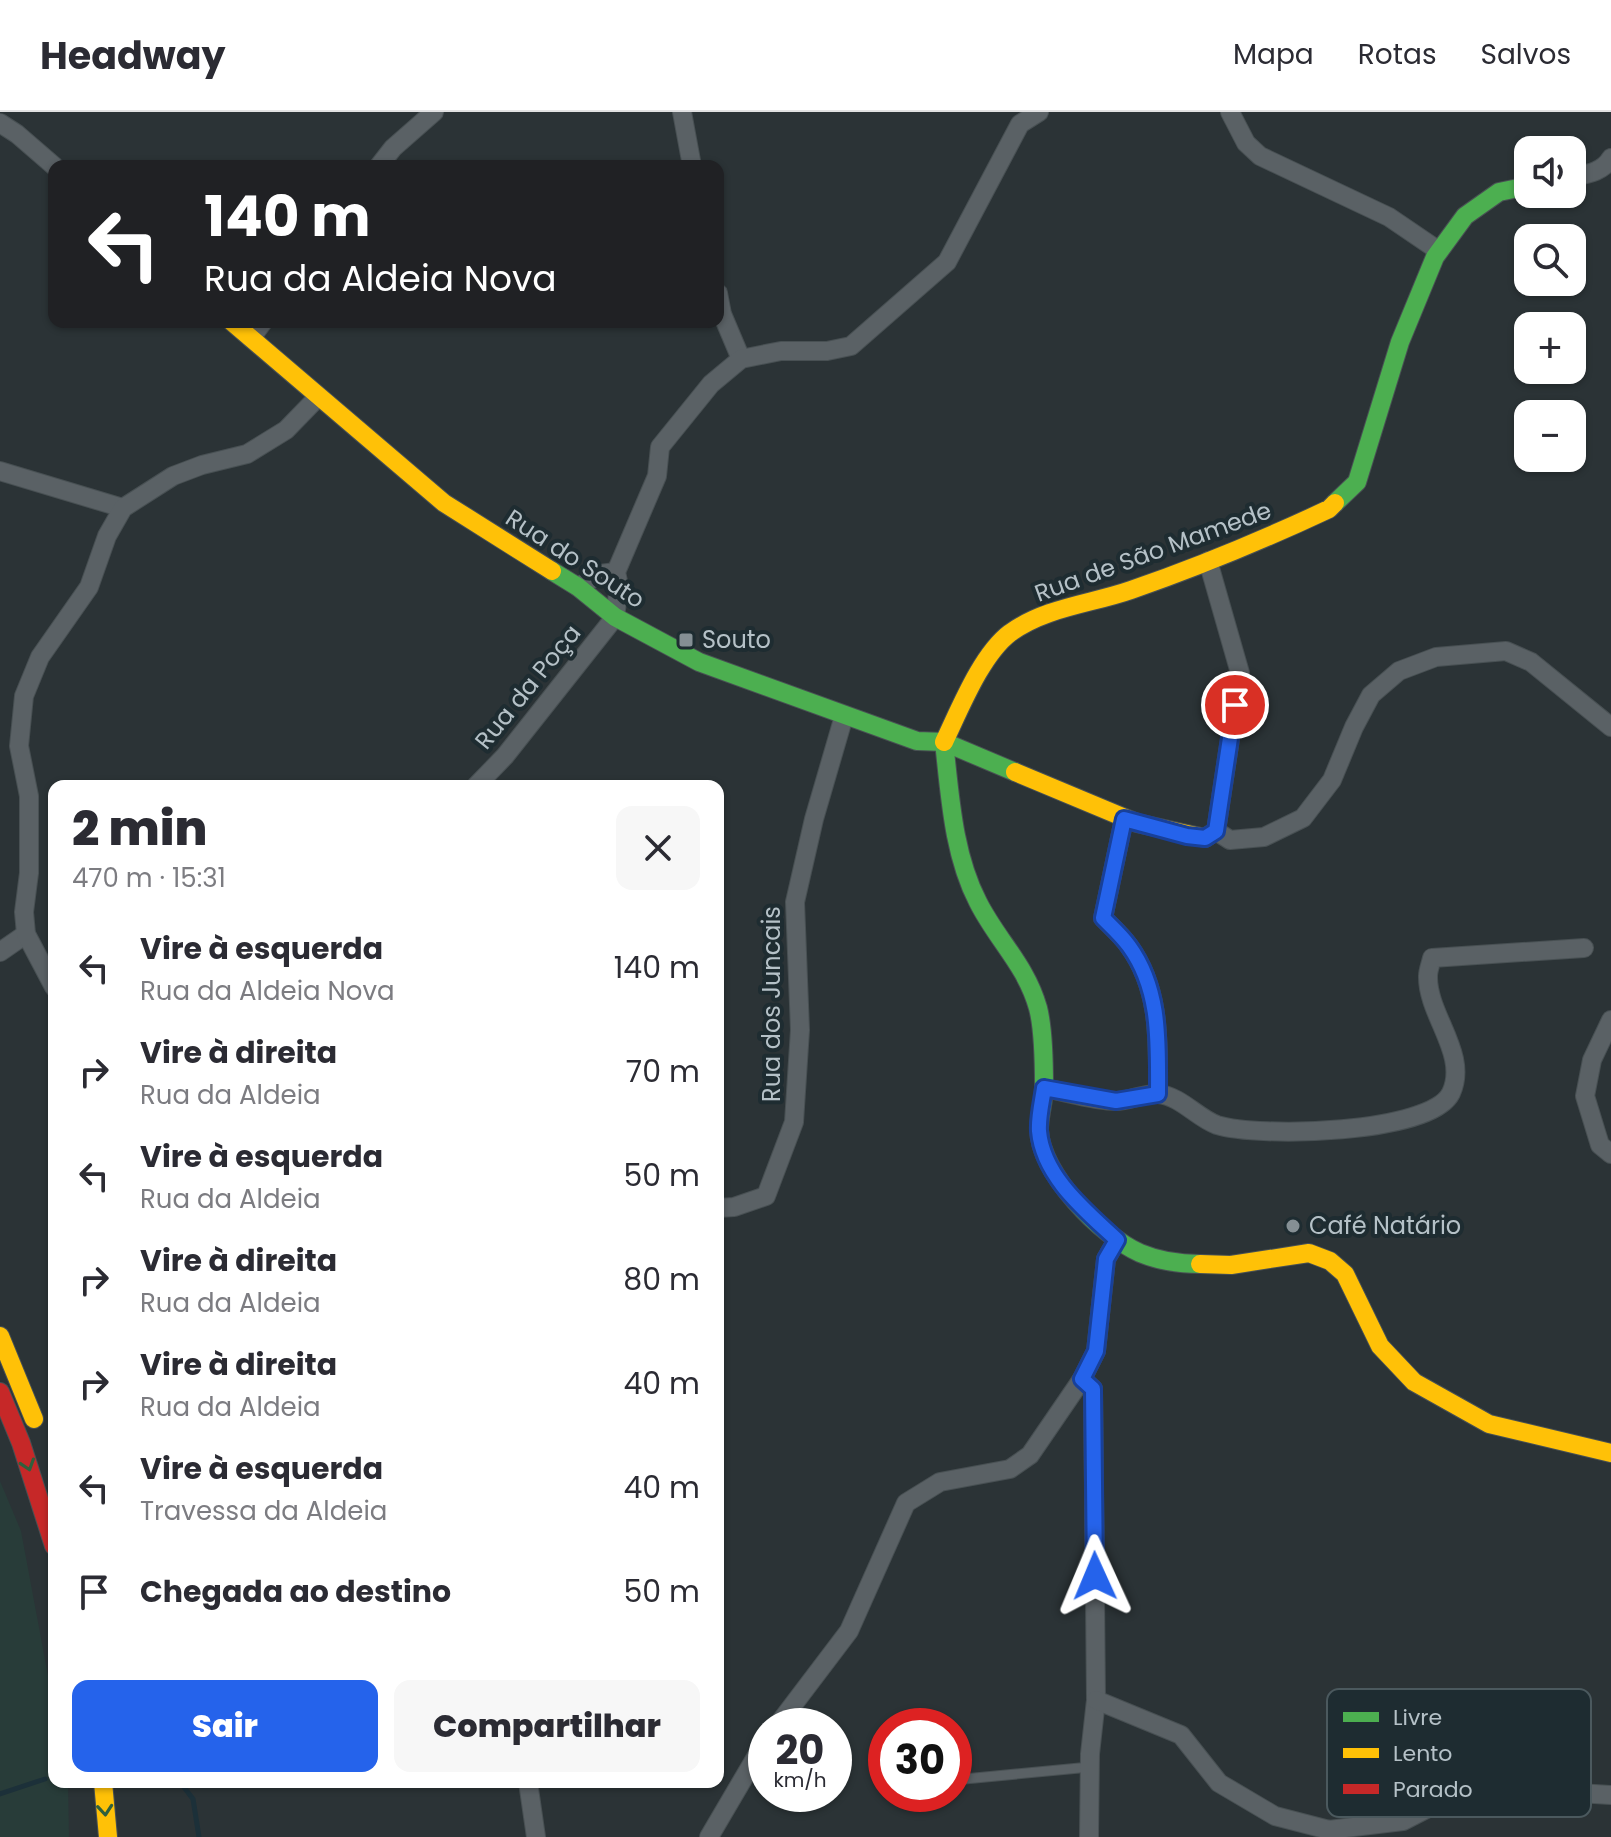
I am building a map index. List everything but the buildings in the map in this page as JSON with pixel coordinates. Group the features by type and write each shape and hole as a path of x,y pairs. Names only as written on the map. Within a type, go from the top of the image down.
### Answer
{"main road":[{"name":"Rua de São Mamede","path":"944,742 978,672 1009,634 1050,612 1129,591 1329,509 1357,482 1400,342 1439,251 1465,216 1499,192 1514,189"},
{"name":"Rua do Souto","path":"239,328 444,503 578,587 615,617 699,662 917,741 944,742 1124,819 1196,837 1205,838 1216,831"},
{"path":"944,742 955,835 978,902 1018,960 1038,1009 1044,1088 1039,1131 1047,1161 1076,1202 1117,1240 1141,1253 1179,1264 1231,1265 1309,1253 1330,1261 1345,1274 1380,1346 1414,1382 1489,1424 1611,1453"},
{"path":"0,1336 42,1438"},
{"path":"0,1392 21,1443 48,1527"},
{"path":"104,1788 108,1837"}],"street":[{"path":"384,160 434,112"},
{"path":"682,112 691,160"},
{"path":"615,617 619,586 616,572 657,476 660,447 711,384 741,359 781,351 827,351 851,346 947,262 1020,124 1039,112"},
{"path":"1230,112 1246,143 1260,156 1389,217 1439,251"},
{"path":"0,123 48,161"},
{"path":"1586,174 1607,166 1611,158"},
{"path":"1592,173 1611,180"},
{"path":"724,319 741,359"},
{"path":"251,338 258,328"},
{"path":"48,976 26,934 24,912 29,873 29,796 19,746 24,696 40,657 89,587 107,536 123,508 173,476 247,454 286,430 318,397"},
{"path":"0,471 123,508"},
{"path":"1208,561 1240,673 1216,831 1230,840 1264,837 1303,818 1332,780 1371,695 1399,671 1436,657 1506,651 1531,662 1611,727"},
{"path":"578,587 600,574 616,572"},
{"name":"Rua da Poça","path":"482,780 505,756 615,617"},
{"name":"Rua dos Juncais","path":"724,1208 766,1196 794,1122 800,1030 795,902 814,819 844,716"},
{"path":"1124,819 1103,918 1130,947 1148,982 1158,1021 1158,1094"},
{"path":"0,952 26,934"},
{"path":"1044,1088 1116,1101 1158,1094 1176,1100 1217,1125 1284,1132 1350,1130 1416,1117 1437,1109 1450,1094 1455,1075 1452,1049 1434,1008 1428,976 1432,958 1584,948"},
{"path":"1611,1020 1592,1060 1585,1096 1600,1145 1611,1154"},
{"path":"791,1708 849,1631 906,1503 940,1482 1010,1469 1030,1455 1082,1379 1096,1351 1106,1259 1117,1240"},
{"path":"1082,1379 1093,1389 1096,1700 1090,1767 1089,1837"},
{"path":"1096,1700 1181,1735 1219,1783 1275,1816 1329,1830 1404,1829 1422,1817"},
{"path":"709,1837 748,1771"},
{"path":"529,1788 536,1837"},
{"path":"1591,1794 1611,1795"}],"lane":[{"path":"972,1778 1090,1767"}],"green space":[{"path":"0,1481 21,1531 48,1676 48,1788 68,1788 69,1837 0,1837"}],"waterway":[{"path":"0,1794 45,1779"},
{"path":"185,1788 193,1799 199,1837"}],"traffic: fast":[{"path":"1335,503 1357,482 1400,342 1435,257 1465,216 1499,192 1514,189"},
{"path":"552,571 578,587 615,617 699,662 917,741 944,742 1015,772"},
{"path":"944,742 954,824 970,884 986,916 1019,966 1038,1008 1044,1079 1039,1130 1050,1165 1076,1202 1125,1245 1162,1260 1200,1264"}],"traffic: slow":[{"path":"239,328 444,503 552,571"},
{"path":"944,742 972,683 990,655 999,643 1024,624 1206,562 1305,520 1335,503"},
{"path":"1015,772 1137,823 1205,838 1216,831"},
{"path":"1200,1264 1231,1265 1309,1253 1330,1261 1345,1274 1380,1346 1414,1382 1489,1424 1611,1453"},
{"path":"0,1336 34,1419"},
{"path":"104,1788 108,1837"}],"traffic: jam":[{"path":"0,1392 21,1443 48,1527"}],"place":[{"name":"Souto","path":"686,640"},
{"name":"Café Natário","path":"1293,1226"}],"route":[{"path":"1095,1576 1093,1389 1082,1379 1096,1351 1106,1259 1117,1240 1076,1202 1047,1161 1039,1131 1044,1088 1116,1101 1158,1094 1158,1021 1148,982 1130,947 1103,918 1124,819 1187,836 1205,838 1216,831 1235,705"}]}
